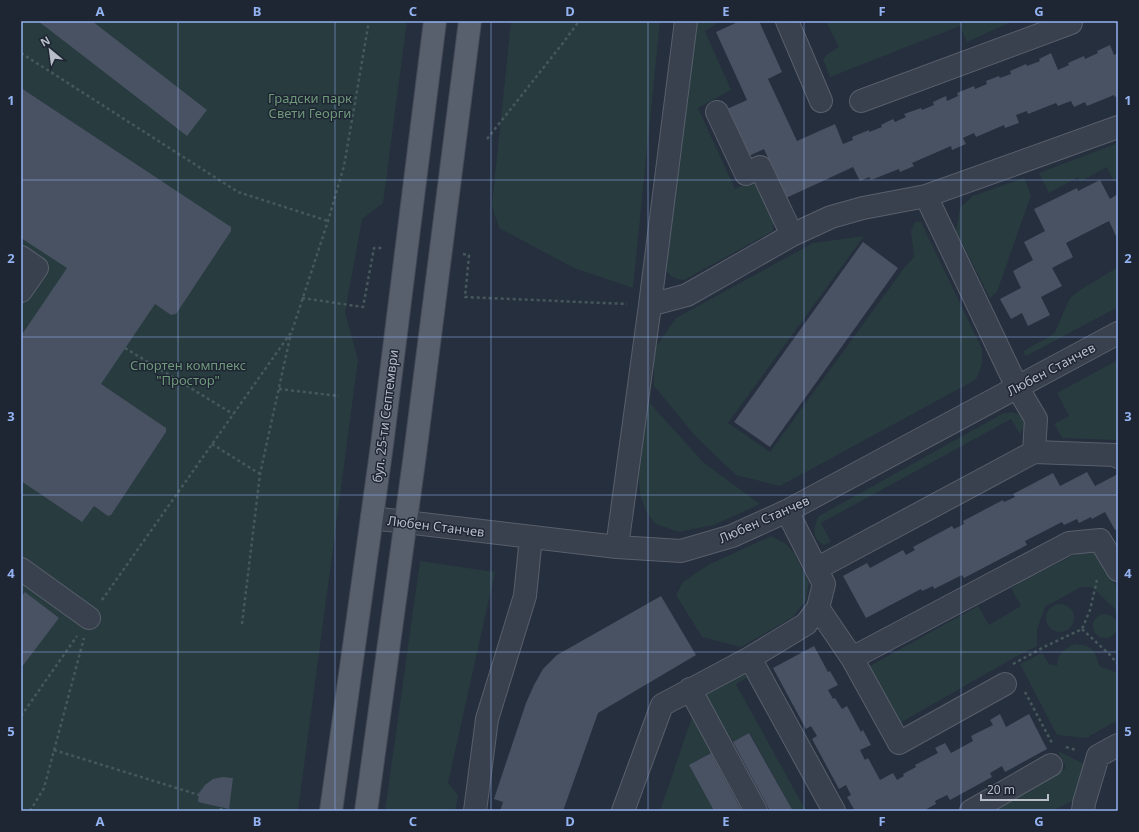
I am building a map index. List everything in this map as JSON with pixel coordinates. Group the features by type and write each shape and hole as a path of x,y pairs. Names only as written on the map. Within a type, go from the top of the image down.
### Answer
{"main road":[{"name":"бул. 25-ти Септември","path":"331,811 372,518 435,21"},
{"path":"366,811 406,523 470,21"}],"street":[{"path":"617,547 650,305 686,21"},
{"path":"787,21 821,101"},
{"path":"861,101 1073,22"},
{"path":"718,112 746,174 760,167 792,235"},
{"path":"650,305 686,295 792,235 831,217 863,208 926,196 1118,127"},
{"path":"926,196 1017,387 1036,419 1034,452"},
{"path":"21,256 37,268 21,291"},
{"name":"Любен Станчев","path":"372,518 531,538 681,552 732,536 787,511 1118,333"},
{"path":"816,569 1034,452 1115,455 1118,457"},
{"path":"623,811 662,705 750,658 806,624 818,608 824,584 787,511"},
{"path":"475,811 487,719 526,596 531,538"},
{"path":"852,658 1069,543 1100,540 1108,572"},
{"path":"21,569 89,618"},
{"path":"818,608 852,658 899,744 1014,680"},
{"path":"750,658 834,811"},
{"path":"690,689 756,811"},
{"path":"1083,811 1098,756 1118,745"},
{"path":"970,811 1051,765"}],"path":[{"path":"242,624 260,474 292,331 328,221 344,166 369,21"},
{"path":"487,139 579,21"},
{"path":"21,53 238,192 328,221"},
{"path":"465,297 650,305"},
{"path":"21,716 292,331"},
{"path":"125,348 233,414"},
{"path":"279,390 339,396"},
{"path":"212,444 260,474"},
{"path":"1052,743 1014,680 1046,646 1082,630 1090,610 1098,580 1108,572"},
{"path":"30,811 44,788 89,618"},
{"path":"1082,630 1118,664"},
{"path":"1060,746 1098,756"},
{"path":"54,750 199,795"}],"green space":[{"name":"Спортен комплекс \"Простор\"","path":"21,21 407,21 383,203 362,219 345,312 358,360 298,811 21,811"},
{"path":"511,21 660,21 633,288 574,268 499,228 492,205"},
{"path":"691,21 721,21 705,31 731,90 698,108 735,189 755,180 773,221 773,231 684,280 676,279 671,276 663,264"},
{"path":"826,21 1013,21 967,42 960,26 830,77 823,60 826,55 839,47"},
{"path":"1118,143 1118,178 1113,180 1107,167 1080,182 1078,177 1049,193 1039,173"},
{"path":"1024,178 1031,195 997,292 990,298 956,231 960,208 973,196"},
{"path":"915,222 921,222 982,349 982,365 975,380 780,486 736,475 697,438 654,386 654,350 676,318 813,243 864,236 728,423 770,452 904,268 914,257 911,231"},
{"path":"1118,267 1118,307 1026,356 1023,351 1054,334 1070,298 1080,290"},
{"path":"1118,360 1118,440 1062,438 1054,424 1069,416 1057,393"},
{"path":"647,400 704,463 760,504 714,525 678,532 656,524 648,515 640,495 638,467"},
{"path":"1012,412 1023,417 1024,426 1020,434 1011,419 821,523 831,542 823,545 816,538 814,528 819,516 1002,414"},
{"path":"771,536 786,544 794,553 809,582 806,600 793,617 741,647 702,637 676,595 683,582 708,565"},
{"path":"1088,550 1098,554 1118,589 1118,615 1114,608 1092,587 1081,587 1045,607 1037,630 1037,646 898,724 868,667 978,606 989,625 1021,606 1011,588 1079,552"},
{"path":"420,561 495,572 448,783 458,795 455,811 385,811"},
{"path":"1060,604 1070,608 1074,618 1070,628 1060,632 1050,628 1046,618 1050,608"},
{"path":"1105,614 1110,615 1116,621 1116,631 1110,637 1105,638 1100,637 1094,631 1093,626 1094,621 1100,615"},
{"path":"1075,644 1089,647 1096,656 1099,666 1118,673 1118,720 1086,738 1057,735 1020,664 1042,653 1049,664 1057,666 1058,658 1062,652"},
{"path":"741,672 748,677 736,684 806,811 793,811 750,733 733,742 702,690"},
{"path":"693,714 714,751 689,765 714,811 660,811"},
{"path":"1058,751 1084,764 1073,801 1051,811 989,811 1066,768"}],"building":[{"path":"38,21 92,21 207,110 187,136"},
{"path":"740,21 759,21 782,72 768,79 797,141 835,124 843,144 853,140 852,137 869,130 869,132 882,127 881,125 893,119 895,122 906,117 904,114 921,108 922,110 934,105 933,102 946,96 947,101 958,96 957,93 974,86 975,89 987,84 986,81 999,76 1000,78 1011,74 1010,71 1026,64 1027,66 1040,61 1039,59 1051,53 1058,70 1069,65 1068,63 1084,56 1085,59 1098,53 1097,51 1110,45 1114,55 1118,53 1118,96 1115,97 1114,95 1087,106 1085,102 1074,107 1071,101 1058,106 1056,103 1028,114 1027,111 1016,115 1019,123 1005,128 1004,125 976,137 974,133 963,138 966,144 952,150 951,146 912,163 914,166 900,172 899,169 871,180 869,177 860,181 853,167 786,198 764,149 749,156 727,109 747,100 716,32"},
{"path":"21,88 231,227 231,231 176,314 171,315 155,304 101,384 166,428 166,432 111,515 108,516 94,506 82,522 21,481 21,331 23,333 67,268 21,238"},
{"path":"1100,180 1110,199 1118,194 1118,235 1116,236 1109,221 1066,243 1073,257 1052,268 1062,286 1041,297 1050,315 1028,326 1022,313 1011,319 1000,299 1021,288 1013,271 1033,260 1024,242 1045,231 1034,209 1077,188 1078,191"},
{"path":"863,242 898,268 770,447 734,422"},
{"path":"1087,472 1095,486 1118,474 1118,528 1115,530 1105,512 1092,519 1091,517 1079,523 1077,519 1064,525 1062,522 1025,541 1027,545 964,578 962,575 934,589 933,586 922,591 921,589 866,618 843,576 867,563 870,568 903,550 906,555 915,550 913,547 952,526 954,529 964,524 963,521 1003,500 1004,502 1015,497 1013,494 1053,473 1060,486"},
{"path":"25,592 59,618 21,668 21,597"},
{"path":"661,596 696,655 598,713 563,811 500,811 503,802 494,799 526,703 543,669 557,655"},
{"path":"814,646 828,672 830,671 838,685 828,690 833,699 835,698 842,709 847,706 861,732 863,730 871,745 860,750 865,760 868,758 880,780 893,773 897,780 904,776 903,774 916,767 915,765 938,753 935,748 945,743 951,753 973,741 971,736 993,725 990,720 1000,714 1006,727 1029,714 1047,749 1005,772 1002,766 990,773 992,777 950,800 947,795 935,801 936,804 923,811 855,811 847,797 851,795 846,785 839,789 812,739 817,736 811,726 806,729 773,668"},
{"path":"749,733 793,811 770,811 733,742"},
{"path":"711,753 742,811 714,811 689,765"},
{"path":"223,777 233,778 229,809 198,802 199,793 205,785 213,779"}],"park label":[{"name":"Градски парк Свети Георги","path":"310,106"}]}
